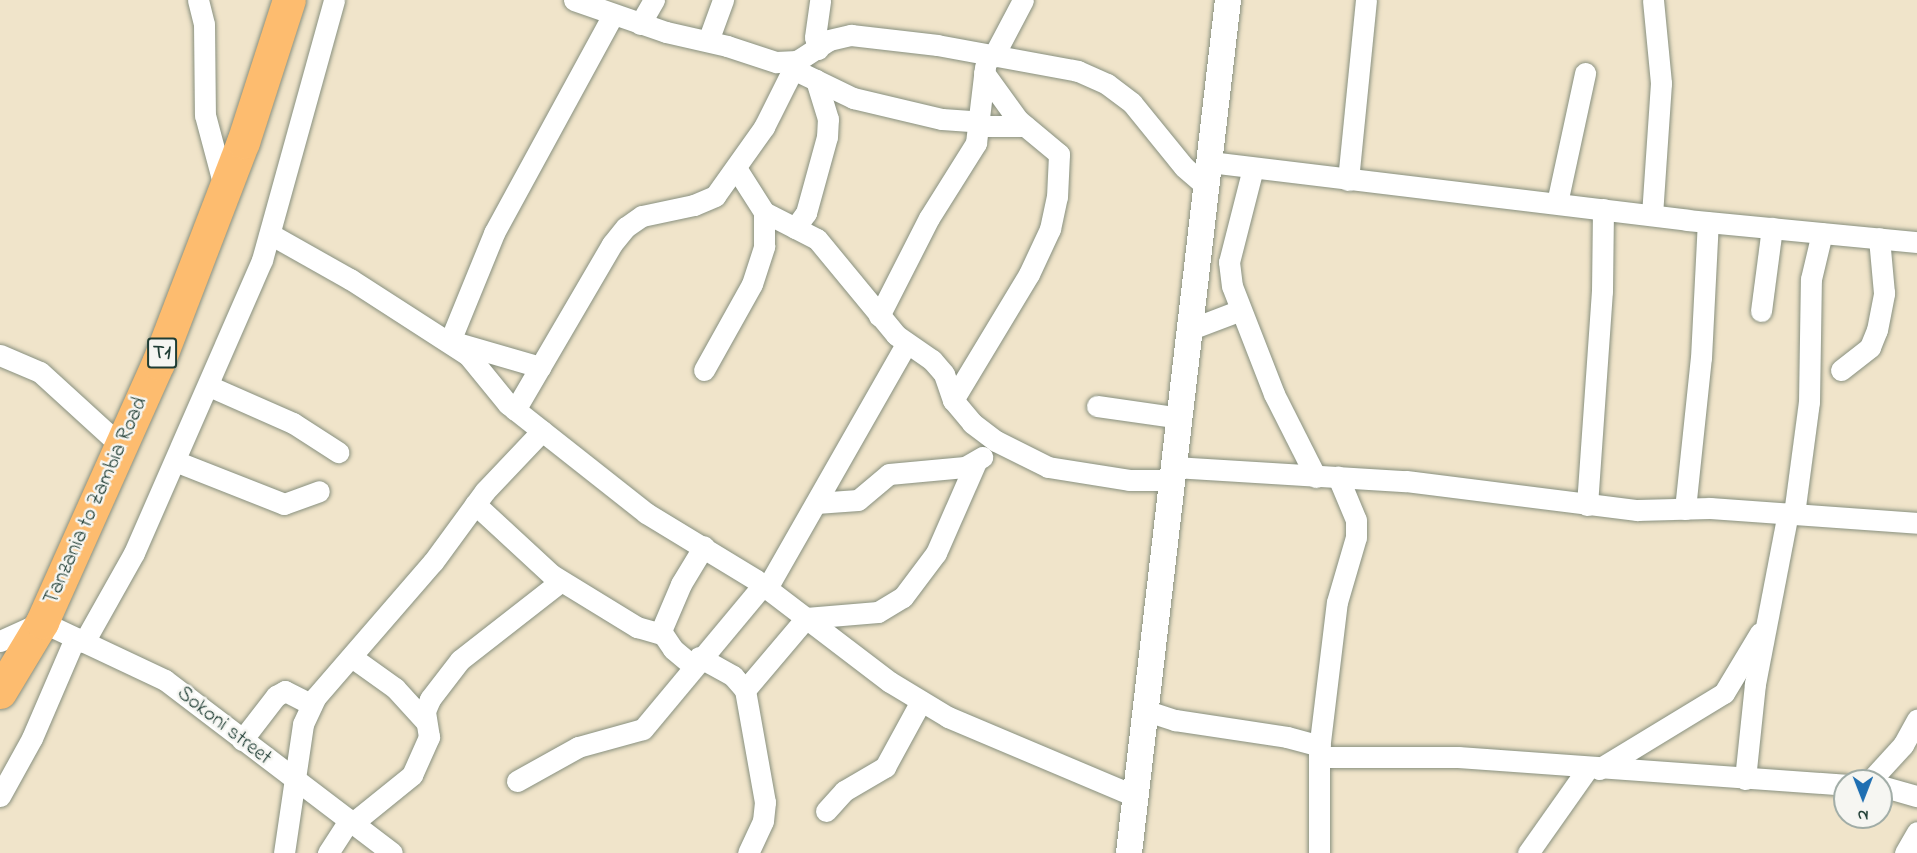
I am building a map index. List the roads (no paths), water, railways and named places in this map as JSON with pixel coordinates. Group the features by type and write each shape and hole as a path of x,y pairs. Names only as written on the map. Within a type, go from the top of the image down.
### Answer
{"highway":[{"name":"Tanzania to Zambia Road","path":"0,692 42,622 162,352 225,190 289,0"}],"street":[{"path":"198,0 204,24 205,115 225,190"},
{"path":"0,796 32,738 79,640 134,553 209,386 270,234 334,0"},
{"path":"574,0 640,24 708,41 776,62 795,65 816,80 853,98 942,119 1025,126"},
{"path":"640,24 654,0"},
{"path":"708,41 723,0"},
{"path":"818,49 815,30 820,0"},
{"path":"879,316 929,218 976,143 988,62 1023,0"},
{"path":"1129,853 1228,0"},
{"path":"1348,180 1366,0"},
{"path":"1652,215 1662,84 1653,0"},
{"path":"448,340 494,233 613,15"},
{"path":"515,410 626,227 642,216 694,205 715,196 764,127 795,65 829,40 851,35 988,62 1046,62 1107,84 1132,103 1171,152 1208,174 1253,168 1708,222 1917,242"},
{"path":"953,400 1029,274 1050,229 1057,197 1059,154 1025,126 988,62"},
{"path":"1557,204 1585,73"},
{"path":"795,228 806,213 827,137 828,119 816,80"},
{"path":"736,168 764,212 817,239 879,316 907,343 932,360 944,374 953,400 972,423 996,441 1048,467 1130,480 1173,473 1406,481 1637,510 1685,509 1917,523"},
{"path":"1253,168 1229,262 1232,286 1274,394 1316,477"},
{"path":"1587,505 1601,302 1603,209"},
{"path":"704,369 752,284 764,246 764,212"},
{"path":"1685,509 1701,357 1708,222"},
{"path":"1761,311 1772,228"},
{"path":"1745,779 1755,684 1791,514 1809,410 1811,279 1822,233"},
{"path":"270,234 448,340 468,355 515,410 646,513 704,546 765,586 890,682 921,701 1024,753 1135,796"},
{"path":"1841,370 1870,347 1877,330 1884,293 1879,238"},
{"path":"1191,329 1241,310"},
{"path":"448,340 540,367"},
{"path":"517,781 578,747 643,729 695,661 765,586 816,503 855,428 907,343"},
{"path":"0,355 40,372 120,445"},
{"path":"209,386 293,423 338,452"},
{"path":"1098,406 1180,418"},
{"path":"284,853 294,778 300,763 303,724 312,705 433,562 475,504 542,431"},
{"path":"745,690 806,618 878,612 892,607 936,553 976,462 996,441"},
{"path":"175,461 284,504 319,491"},
{"path":"816,503 858,500 890,474 957,468 976,462"},
{"path":"1320,853 1320,752 1336,602 1356,537 1356,520 1338,477"},
{"path":"475,504 561,581 637,627 662,634 695,661 733,676 745,690 765,802 763,821 748,853"},
{"path":"662,634 666,616 704,546"},
{"path":"328,853 352,821 412,775 424,754 429,737 426,722 430,699 459,660 561,581"},
{"path":"0,641 42,622"},
{"name":"Sokoni street","path":"42,622 165,680 392,853"},
{"path":"1528,853 1594,769 1724,693 1767,622"},
{"path":"353,658 395,688 426,722"},
{"path":"242,740 276,696 285,691 312,705"},
{"path":"826,811 844,791 885,767 921,701"},
{"path":"1144,710 1175,720 1287,737 1320,752 1458,757 1594,769 1833,783"},
{"path":"1881,769 1903,745 1917,720"},
{"path":"1893,789 1917,796"},
{"path":"1905,853 1917,832"}]}
